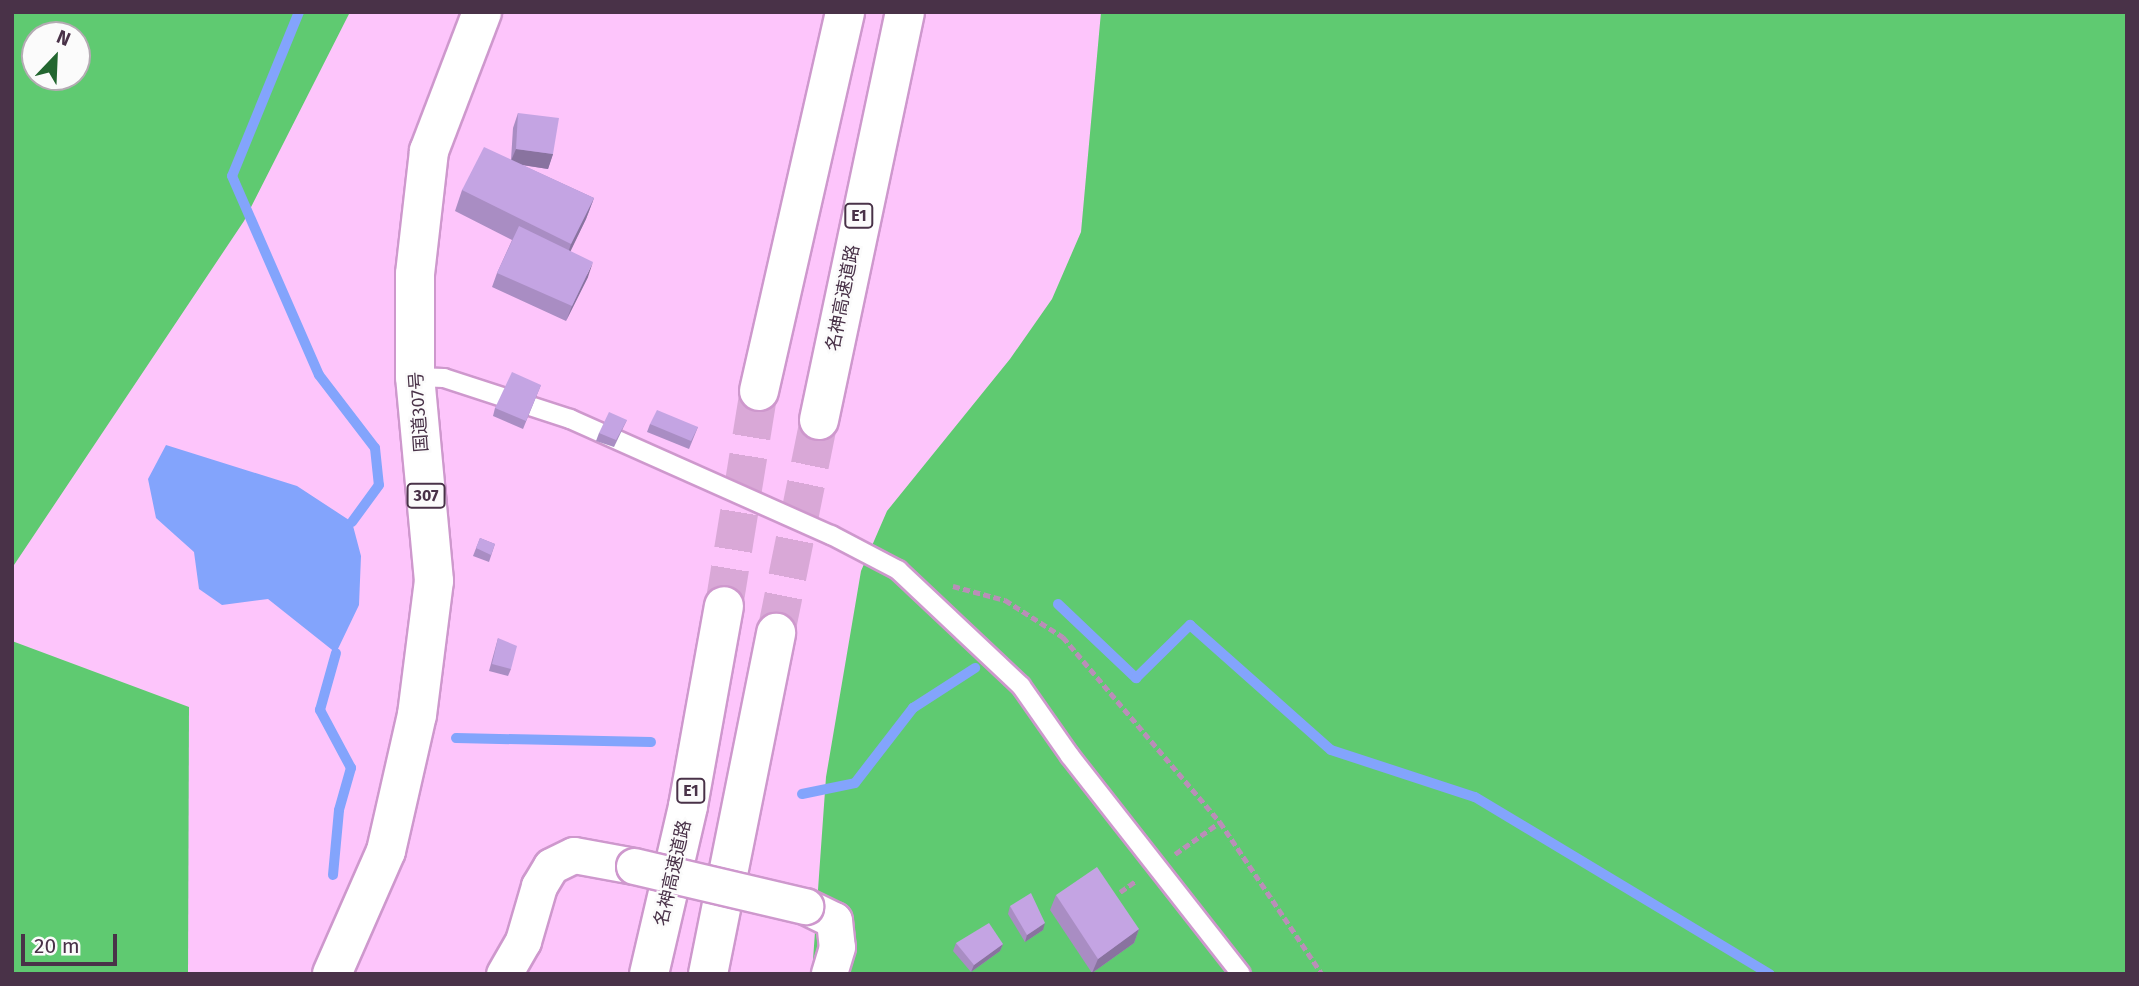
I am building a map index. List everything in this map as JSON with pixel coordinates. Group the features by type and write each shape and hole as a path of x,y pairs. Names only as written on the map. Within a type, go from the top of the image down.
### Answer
{"highway":[{"name":"国道307号","path":"332,974 386,851 417,715 434,580 415,377 415,274 429,151 482,12"},
{"path":"760,391 845,12"},
{"name":"名神高速道路","path":"819,420 905,12"},
{"name":"名神高速道路","path":"649,974 688,806 724,606"},
{"path":"708,974 776,633"}],"street":[{"path":"504,974 523,941 538,887 551,866 574,855 634,866 805,906 834,920 837,947 829,974"}],"lane":[{"path":"415,377 444,378 570,419 898,570 1021,686 1078,766 1241,974"}],"path":[{"path":"898,570 1005,600 1063,637 1220,822 1322,974"}],"green space":[{"path":"12,12 350,12 244,221 12,568"},
{"path":"1101,12 2127,12 2127,974 812,974 826,777 861,571 887,511 1010,359 1052,299 1081,232"},
{"path":"12,641 189,707 188,974 12,974"}],"water":[{"path":"166,445 297,486 352,522 361,556 359,605 336,653 268,599 222,605 199,589 194,552 156,518 148,479"}],"building":[{"path":"518,113 559,118 553,154 516,149"},
{"path":"484,147 594,198 571,244 462,190"},
{"path":"519,226 593,262 572,306 497,273"},
{"path":"512,372 541,385 526,421 495,408"},
{"path":"657,410 698,427 691,441 650,424"},
{"path":"609,412 627,420 616,440 599,433"},
{"path":"480,538 495,544 491,555 476,548"},
{"path":"498,638 517,646 511,669 492,664"},
{"path":"1097,867 1139,929 1098,959 1056,895"},
{"path":"1031,893 1045,923 1027,935 1010,906"},
{"path":"989,923 1003,944 974,965 956,943"}],"waterway":[{"path":"299,12 232,176 319,375 375,448 379,485 352,522"},
{"path":"1058,604 1136,678 1190,625 1331,750 1475,797 1770,974"},
{"path":"333,875 339,810 351,768 320,710 336,653"},
{"path":"802,794 855,783 913,708 975,668"},
{"path":"456,738 651,742"}],"tunnel":[{"path":"724,606 759,391"},
{"path":"776,633 819,420"}]}
